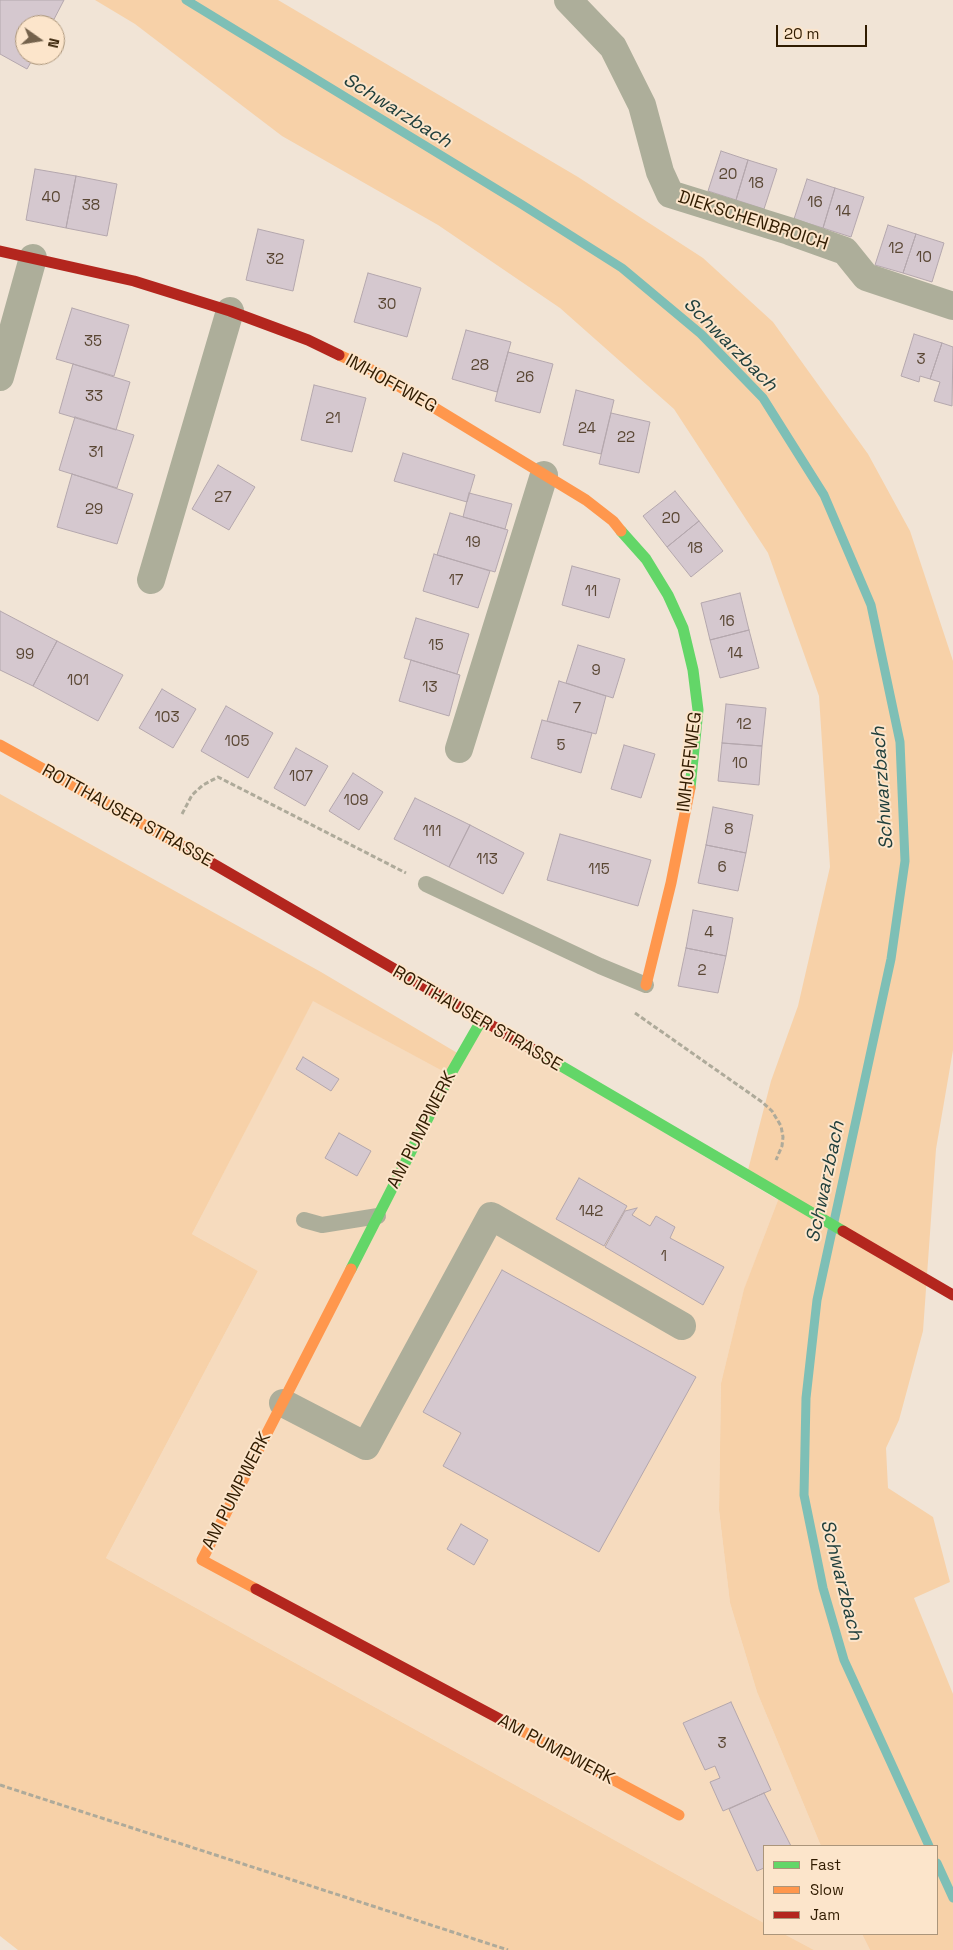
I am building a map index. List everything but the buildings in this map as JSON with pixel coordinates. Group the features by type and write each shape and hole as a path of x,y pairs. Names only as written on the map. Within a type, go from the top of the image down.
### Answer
{"street":[{"name":"DIEKSCHENBROICH","path":"568,0 613,47 642,105 660,172 670,194 789,231 845,252 866,277 953,306"},
{"name":"IMHOFFWEG","path":"0,251 134,281 230,311 308,340 374,371 586,500 613,521 646,559 668,595 683,628 693,670 698,710 689,793 663,920 646,985"},
{"path":"0,377 33,258"},
{"path":"151,580 230,311"},
{"path":"458,749 544,476"},
{"name":"ROTTHAUSER STRASSE","path":"0,745 169,838 953,1295"},
{"name":"AM PUMPWERK","path":"481,1021 450,1075 202,1560 679,1815"},
{"path":"283,1403 366,1446 491,1216 682,1326"}],"lane":[{"path":"426,884 600,966 646,985"},
{"path":"304,1220 322,1225 378,1216"}],"path":[{"path":"169,838 192,795 203,785 218,777 426,884"},
{"path":"634,1013 762,1102 772,1111 781,1126 783,1137 782,1146 764,1186"},
{"path":"0,1785 508,1950"}],"shaded area":[{"path":"95,0 278,0 578,177 703,258 773,322 868,454 910,531 953,661 953,1050 936,1149 923,1331 899,1420 886,1448 888,1488 933,1517 950,1582 914,1598 953,1694 953,1950 870,1950 862,1935 938,1935 938,1845 821,1845 757,1692 730,1603 719,1510 721,1383 744,1289 778,1200 748,1170 771,1081 798,1006 830,867 819,696 768,553 674,409 560,308 438,225 282,136 135,24"},
{"path":"0,794 321,972 459,1054 448,1074 313,1001 192,1234 258,1271 106,1558 763,1922 763,1935 786,1935 814,1950 18,1950 0,1936"},
{"path":"313,1000 448,1074 481,1024 778,1200 744,1290 721,1383 719,1510 730,1603 757,1692 821,1845 763,1845 763,1922 106,1558 258,1271 192,1234"},
{"path":"786,1935 862,1935 870,1950 814,1950"}],"waterway":[{"name":"Schwarzbach","path":"186,0 521,204 622,268 701,334 763,398 824,495 871,605 900,742 905,861 891,959 817,1300 806,1398 804,1495 823,1588 844,1660 929,1845"},
{"name":"Schwarzbach","path":"938,1865 953,1898"}],"traffic: fast":[{"path":"621,531 646,559 668,595 683,628 693,670 698,710 690,788"},
{"path":"351,1269 450,1075 481,1021"},
{"path":"539,1053 843,1231"}],"traffic: slow":[{"path":"339,355 374,371 586,500 613,521 621,531"},
{"path":"0,745 186,848"},
{"path":"646,985 671,883 690,788"},
{"path":"256,1589 202,1560 351,1269"},
{"path":"511,1725 679,1815"}],"traffic: jam":[{"path":"0,251 134,281 230,311 308,340 339,355"},
{"path":"186,848 539,1053"},
{"path":"843,1231 953,1295"},
{"path":"256,1589 511,1725"}]}
